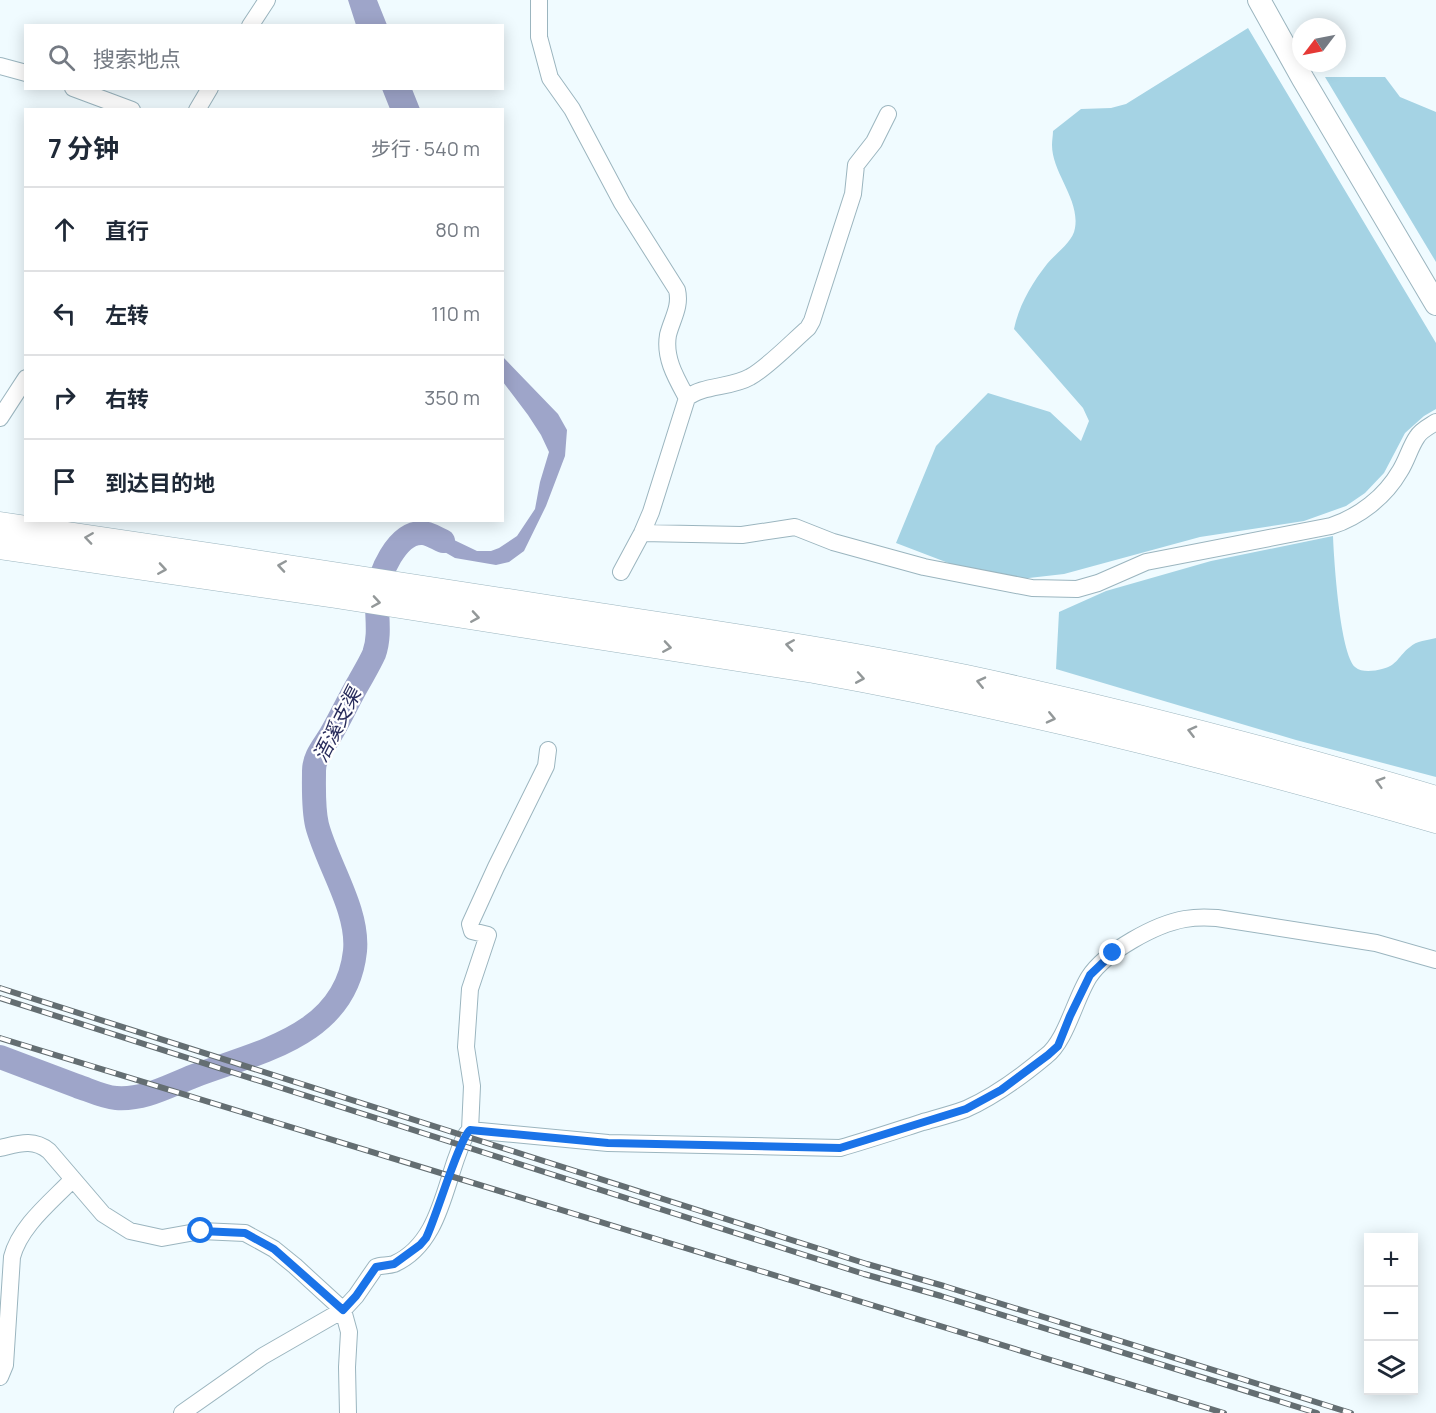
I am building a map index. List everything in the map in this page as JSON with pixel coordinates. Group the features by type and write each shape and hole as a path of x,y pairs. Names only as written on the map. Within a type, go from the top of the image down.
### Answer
{"main road":[{"path":"1245,0 1303,79"},
{"path":"1259,0 1436,304"},
{"path":"0,525 417,598 961,698 1143,740 1436,820"},
{"path":"0,546 338,585"},
{"path":"417,598 796,646 965,678 1245,745 1436,799"}],"street":[{"path":"251,24 267,0"},
{"path":"539,0 539,37 550,78 572,109 622,203 677,290 679,304 668,336 668,350 671,369 687,398"},
{"path":"0,66 24,72"},
{"path":"78,90 127,108"},
{"path":"198,108 209,90"},
{"path":"621,572 642,533 687,398 696,392 730,385 751,377 808,328 853,194 856,165 874,142 888,114"},
{"path":"0,418 24,381"},
{"path":"642,533 742,535 795,527 833,542 924,567 1032,588 1077,589 1098,583 1146,562 1331,526 1345,521 1364,510 1387,489 1400,471 1417,436 1436,422"},
{"path":"182,1413 263,1356 343,1310 376,1267 394,1264 426,1238 467,1131 470,1130 472,1086 466,1047 470,989 488,935 472,931 470,924 546,766 548,750"},
{"path":"470,1130 608,1143 840,1148 859,1143 966,1109 1001,1090 1058,1046 1090,975 1113,953 1141,936 1185,919 1217,918 1376,943 1436,960"},
{"path":"0,1148 24,1143 41,1144 49,1150 103,1214 130,1231 162,1238 201,1231 245,1233 274,1249 343,1310 349,1332 348,1413"},
{"path":"0,1377 5,1365 12,1257 15,1247 27,1228 73,1179"}],"shaded area":[{"path":"348,0 377,0 387,24 356,24"},
{"path":"1248,28 1436,343 1436,409 1424,416 1405,433 1384,473 1365,493 1346,506 1304,521 1200,537 1064,574 1020,579 951,564 896,543 936,446 988,393 1050,412 1081,441 1089,421 1083,408 1014,329 1019,311 1031,287 1047,264 1068,243 1075,228 1074,207 1053,155 1053,131 1081,109 1111,108 1126,104"},
{"path":"1325,77 1385,77 1400,97 1436,112 1436,262"},
{"path":"382,90 412,90 420,108 390,108"},
{"path":"504,358 558,414 567,430 565,456 546,506 524,551 509,562 496,565 455,558 429,543 416,541 408,529 429,528 477,551 491,551 499,548 517,536 535,509 549,452 528,415 504,383"},
{"path":"1333,536 1336,584 1345,644 1355,667 1368,671 1387,668 1413,645 1436,638 1436,777 1296,740 1056,669 1059,612 1106,591 1211,561"}],"waterway":[{"name":"浯溪支渠","path":"0,1057 101,1095 116,1098 137,1097 272,1048 318,1021 335,1003 348,980 355,951 355,935 347,903 317,825 314,805 314,766 374,654 378,632 377,595 385,566 397,547 413,535 425,533 443,541"}],"railway":[{"path":"0,988 867,1264 1351,1413"},
{"path":"0,998 864,1274 1317,1413"},
{"path":"0,1038 1224,1413"}],"route":[{"path":"201,1231 245,1233 274,1249 343,1310 350,1304 376,1267 394,1264 426,1238 467,1131 608,1143 840,1148 859,1143 966,1109 1001,1090 1048,1055 1058,1046 1090,975 1113,953"}]}
